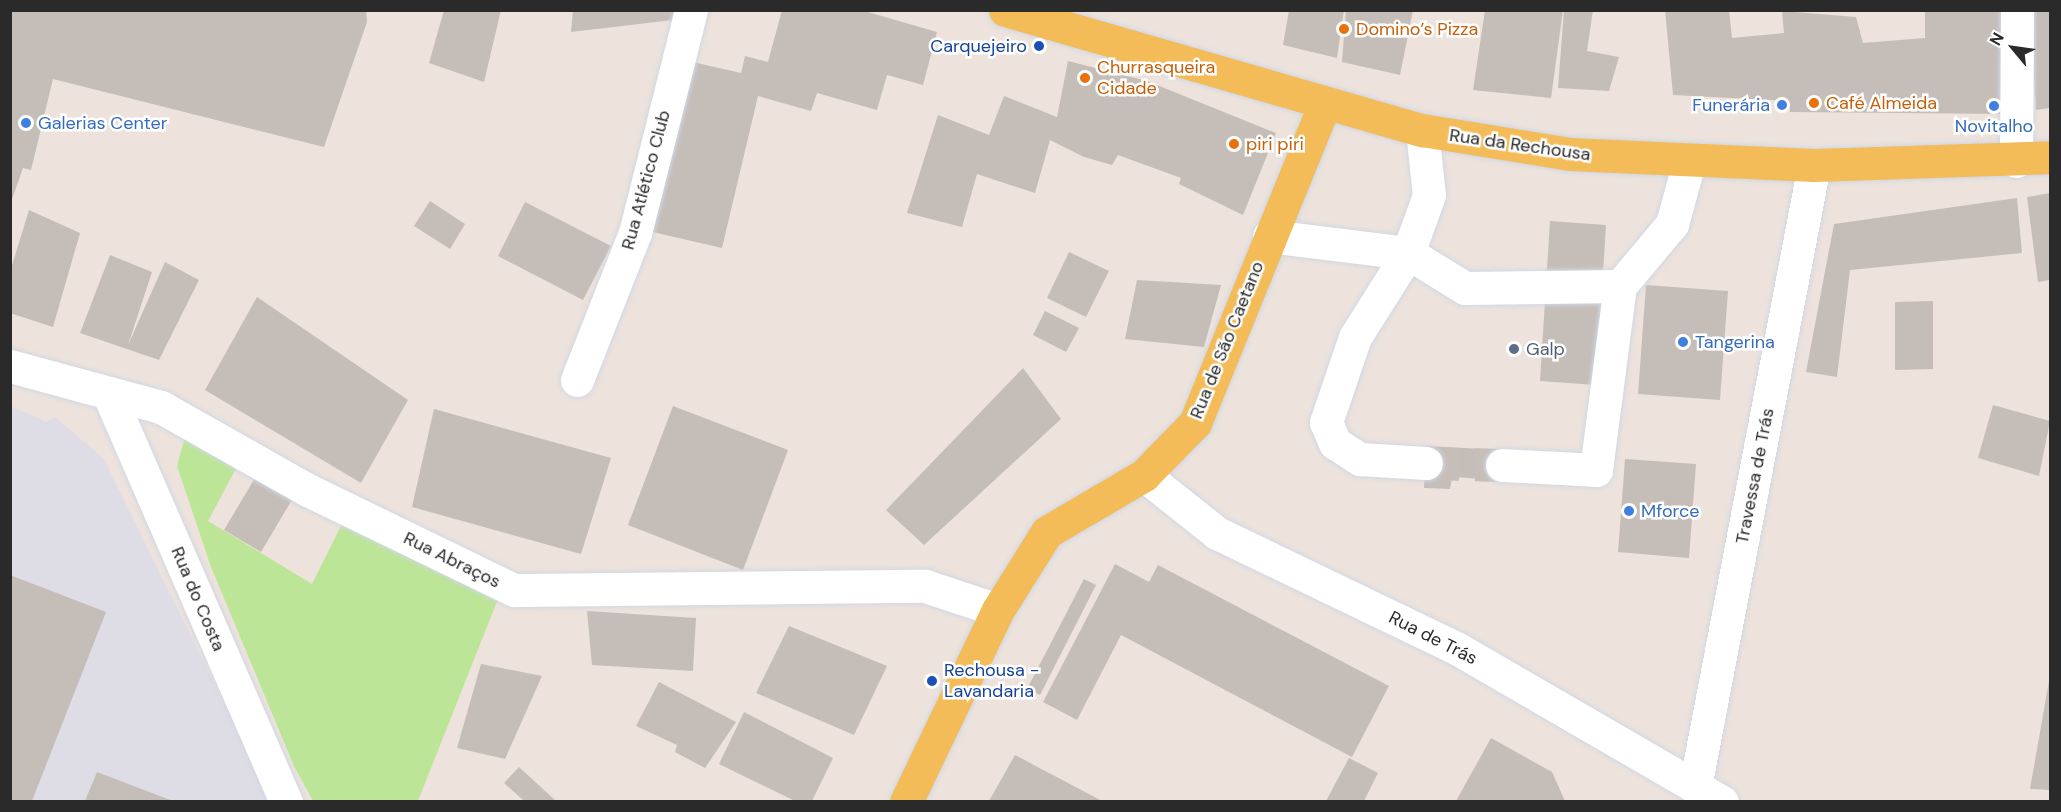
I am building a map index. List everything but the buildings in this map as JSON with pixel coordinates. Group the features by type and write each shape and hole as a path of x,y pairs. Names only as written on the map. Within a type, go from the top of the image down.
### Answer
{"main road":[{"name":"Rua da Rechousa","path":"1005,10 1324,105 1422,130 1570,154 1689,162 1814,165 2016,161 2050,157"},
{"name":"Rua de São Caetano","path":"906,801 998,610 1047,532 1144,475 1195,423 1324,105"}],"street":[{"name":"Rua Atlético Club","path":"577,380 635,233 690,10"},
{"path":"2016,161 2017,10"},
{"path":"1422,130 1429,195 1408,253 1355,337 1326,422 1335,443 1360,459 1426,463"},
{"path":"1502,465 1596,470 1620,286 1672,224 1689,162"},
{"name":"Travessa de Trás","path":"1709,794 1814,165"},
{"path":"1269,236 1408,253 1465,288 1620,286"},
{"name":"Rua Abraços","path":"10,366 110,397 161,407 308,490 514,590 925,586 998,610"},
{"name":"Rua do Costa","path":"110,397 286,801"},
{"name":"Rua de Trás","path":"1144,475 1217,533 1458,649 1709,794"}],"shaded area":[{"path":"11,406 46,422 55,417 104,459 272,801 11,802"}],"green space":[{"path":"186,433 239,463 208,521 312,584 344,520 500,594 418,801 313,801 294,766 211,567 177,466"}],"tunnel":[{"path":"1426,463 1502,465"}],"place":[{"name":"Domino’s Pizza","path":"1344,29"},
{"name":"Carquejeiro","path":"1039,46"},
{"name":"Churrasqueira Cidade","path":"1085,78"},
{"name":"Café Almeida","path":"1814,103"},
{"name":"Funerária","path":"1782,105"},
{"name":"Novitalho","path":"1994,106"},
{"name":"Galerias Center","path":"26,123"},
{"name":"piri piri","path":"1234,144"},
{"name":"Tangerina","path":"1683,342"},
{"name":"Galp","path":"1514,349"},
{"name":"Mforce","path":"1629,511"},
{"name":"Rechousa - Lavandaria","path":"932,681"}]}
